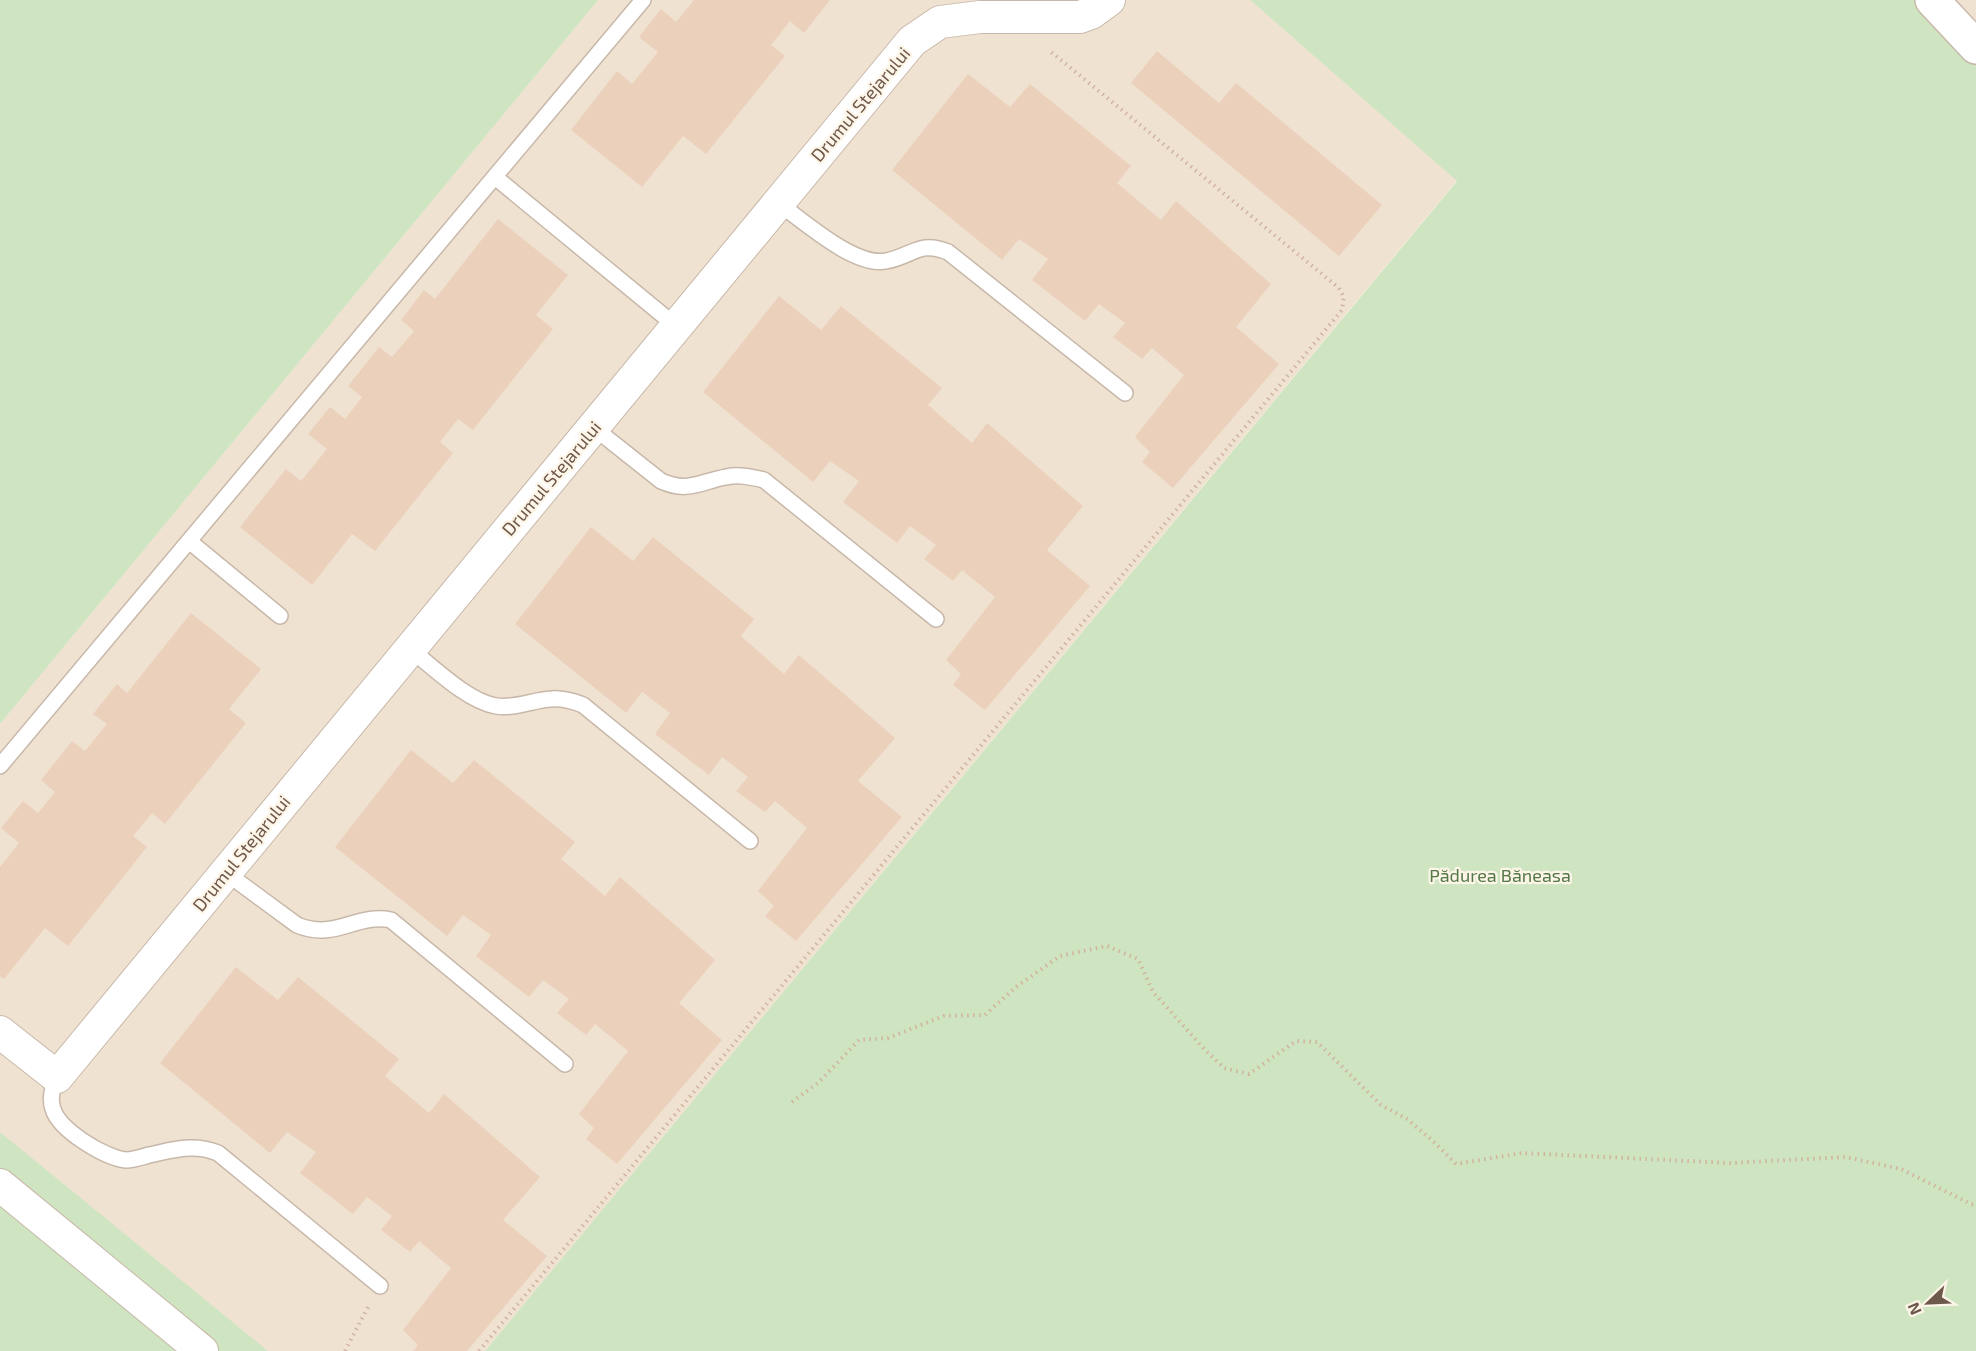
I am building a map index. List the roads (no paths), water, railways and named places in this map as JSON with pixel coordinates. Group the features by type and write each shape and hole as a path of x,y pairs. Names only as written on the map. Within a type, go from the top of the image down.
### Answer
{"street":[{"name":"Drumul Stejarului","path":"57,1077 912,41 940,22 979,8 1010,18 1080,17 1091,14 1109,0"},
{"path":"1932,0 1976,47"},
{"path":"0,1032 57,1077"},
{"path":"0,1185 202,1351"}],"lane":[{"path":"0,766 643,0"},
{"path":"495,177 676,327"},
{"path":"778,203 846,252 860,258 886,261 925,248 936,247 948,252 1125,393"},
{"path":"593,427 661,481 671,486 684,488 726,477 740,476 764,480 936,619"},
{"path":"189,541 280,616"},
{"path":"410,649 468,694 496,706 511,706 551,699 566,699 583,705 750,841"},
{"path":"225,873 297,925 309,930 321,932 370,919 391,920 565,1064"},
{"path":"57,1077 52,1091 52,1107 58,1121 99,1152 112,1158 129,1160 182,1148 195,1147 218,1153 380,1286"}],"park label":[{"name":"Pădurea Băneasa","path":"1500,875"}]}
